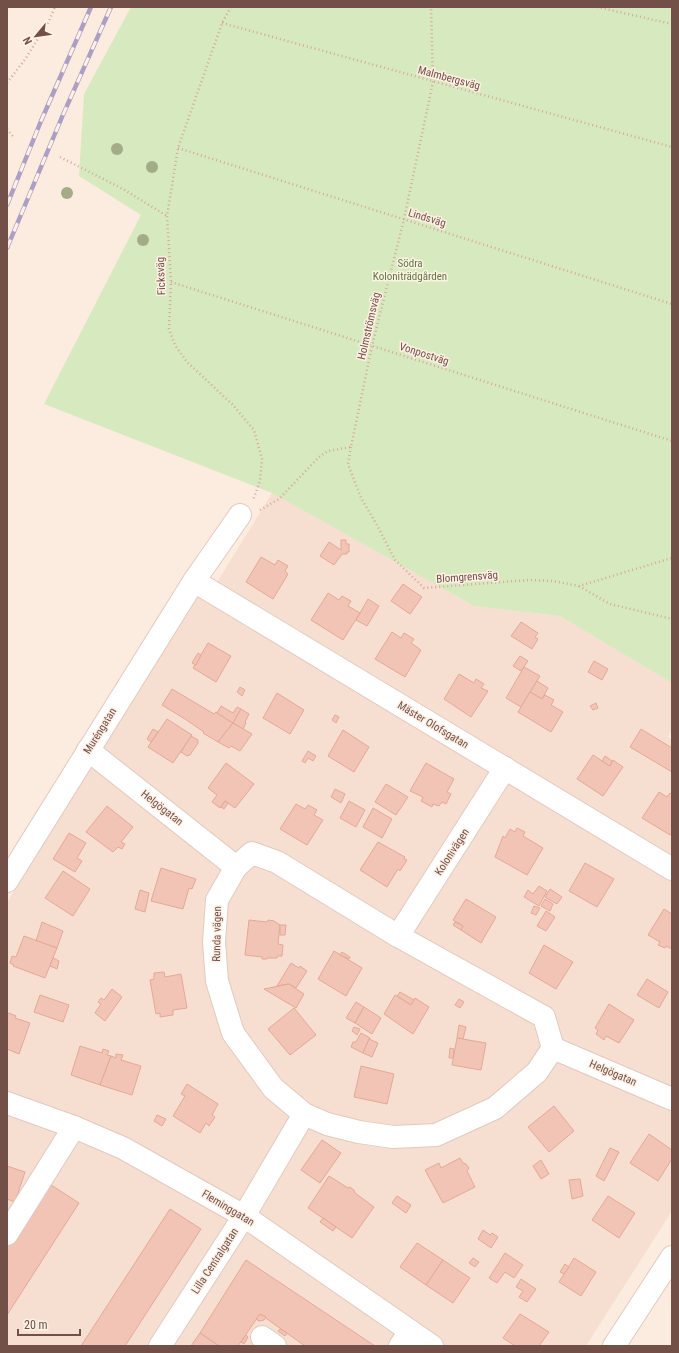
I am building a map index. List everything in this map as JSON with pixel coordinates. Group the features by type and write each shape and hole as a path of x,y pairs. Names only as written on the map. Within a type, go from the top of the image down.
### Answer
{"street":[{"name":"Muréngatan","path":"7,881 194,582 240,515"},
{"name":"Mäster Olofsgatan","path":"194,582 672,869"},
{"name":"Helgögatan","path":"88,750 236,867"},
{"name":"Kolonivägen","path":"398,936 505,768"},
{"name":"Runda vägen","path":"252,853 276,862 398,936 544,1017 553,1048 537,1072 495,1108 436,1135 393,1137 359,1132 327,1124 304,1114 273,1088 233,1033 217,981 214,942 217,900 236,867 252,853"},
{"name":"Helgögatan","path":"553,1048 672,1099"},
{"name":"Fleminggatan","path":"7,1103 74,1127 123,1148 244,1216 405,1339 432,1346"},
{"name":"Lilla Centralgatan","path":"160,1346 244,1216 304,1114"},
{"path":"7,1234 74,1127"},
{"path":"614,1346 672,1257"}],"path":[{"path":"7,83 26,58 49,21 55,7"},
{"name":"Ficksväg","path":"231,7 222,23 178,148 167,216 171,282 169,329 175,345 187,362 233,405 254,430 262,459 260,481 252,503 240,515"},
{"name":"Holmströmsväg","path":"351,447 372,346 404,219 433,82 431,7"},
{"path":"597,7 672,24"},
{"name":"Malmbergsväg","path":"222,23 672,147"},
{"path":"7,129 14,138"},
{"name":"Lindsväg","path":"178,148 672,304"},
{"path":"60,157 123,188 167,216"},
{"name":"Vonpostväg","path":"171,282 672,441"},
{"path":"240,515 261,509 279,499 319,457 328,451 351,447"},
{"name":"Blomgrensväg","path":"351,447 348,464 361,498 395,560 424,588 529,580 553,581 579,586 672,558"},
{"path":"579,586 610,604 672,619"}],"shaded area":[{"path":"272,493 474,606 560,616 672,683 672,729 668,737 672,740 672,1211 586,1346 7,1346 7,903 193,581 211,592"}],"green space":[{"name":"Södra Koloniträdgården","path":"131,7 672,7 672,683 560,616 474,606 272,493 44,404 141,215 79,176 84,94"}],"building":[{"path":"341,540 346,540 346,544 349,544 349,552 347,552 347,554 342,554 334,565 320,556 329,542 341,550"},
{"path":"261,557 275,565 278,560 288,566 285,571 288,574 273,599 246,582"},
{"path":"403,584 422,597 410,614 391,601"},
{"path":"328,593 339,600 342,596 351,601 348,606 360,613 343,640 311,620"},
{"path":"368,599 379,606 367,626 356,620"},
{"path":"521,622 538,633 535,637 538,639 532,649 511,636"},
{"path":"392,632 401,638 404,633 414,639 411,643 421,650 405,677 375,659"},
{"path":"208,643 231,656 216,682 193,668"},
{"path":"198,653 201,655 196,665 192,663"},
{"path":"520,656 528,661 521,671 513,666"},
{"path":"594,661 608,669 602,680 588,672"},
{"path":"524,667 540,676 521,707 506,698"},
{"path":"459,674 474,683 476,679 484,684 481,688 488,691 471,717 444,699"},
{"path":"537,681 548,688 542,699 530,692"},
{"path":"240,687 245,690 242,696 237,692"},
{"path":"172,689 214,714 216,712 233,723 218,742 162,705"},
{"path":"530,692 542,699 545,695 554,700 551,705 563,712 551,732 518,712"},
{"path":"277,693 304,710 290,734 263,718"},
{"path":"596,703 598,708 593,710 590,706"},
{"path":"221,706 233,713 237,707 241,709 233,723 217,713"},
{"path":"241,709 249,714 243,729 233,723"},
{"path":"335,715 339,717 336,723 332,720"},
{"path":"167,719 192,735 173,763 148,747"},
{"path":"233,723 252,734 240,751 231,746 229,748 218,742"},
{"path":"153,729 158,732 151,742 147,739"},
{"path":"641,729 672,748 672,772 630,747"},
{"path":"343,730 369,747 354,772 328,756"},
{"path":"191,736 198,740 198,743 190,755 187,756 181,752"},
{"path":"308,751 316,756 313,761 308,758 305,763 302,761"},
{"path":"593,755 610,766 613,760 623,767 603,796 577,779"},
{"path":"605,756 612,761 610,766 602,761"},
{"path":"226,763 254,784 235,808 225,801 220,808 212,802 217,795 208,788"},
{"path":"426,763 454,779 447,792 451,794 446,804 442,802 439,806 433,804 432,807 421,801 423,797 410,791"},
{"path":"386,784 408,797 396,815 375,802"},
{"path":"335,789 345,794 341,803 331,797"},
{"path":"659,792 667,797 670,793 672,794 672,832 670,835 642,818"},
{"path":"225,801 228,803 224,809 221,807"},
{"path":"349,801 365,810 356,827 340,818"},
{"path":"296,804 305,809 308,805 317,810 314,815 323,820 307,845 280,829"},
{"path":"107,806 133,827 121,842 125,844 122,849 118,847 113,852 86,832"},
{"path":"373,808 392,819 382,838 363,827"},
{"path":"517,828 525,832 523,836 543,848 527,875 495,857 503,836 505,838 510,829 515,832"},
{"path":"69,833 86,843 77,858 82,861 75,872 53,859"},
{"path":"378,842 405,857 404,859 407,860 400,871 398,869 387,887 360,870"},
{"path":"585,863 614,879 597,907 569,891"},
{"path":"161,868 196,879 192,889 189,888 183,909 151,901"},
{"path":"63,871 90,889 73,916 45,898"},
{"path":"539,886 547,891 539,906 524,897 528,890 533,894"},
{"path":"550,889 562,897 557,904 545,897"},
{"path":"140,890 149,893 145,912 135,909"},
{"path":"466,899 496,917 481,943 461,930 463,926 453,920"},
{"path":"545,899 553,904 550,911 541,906"},
{"path":"534,906 540,908 536,915 531,913"},
{"path":"664,909 672,914 672,949 666,946 665,948 658,945 660,942 648,935"},
{"path":"546,911 555,917 546,931 537,926"},
{"path":"249,920 267,922 268,920 274,921 280,925 278,944 283,945 282,956 277,956 277,958 262,959 262,957 245,955"},
{"path":"42,922 63,931 57,948 36,941"},
{"path":"455,922 463,926 461,930 453,925"},
{"path":"280,925 286,925 285,935 280,935"},
{"path":"24,936 57,948 45,978 13,966 14,965 10,963 12,956 16,957"},
{"path":"544,945 573,962 556,989 529,973"},
{"path":"334,951 362,968 346,996 318,979"},
{"path":"342,952 350,957 349,959 340,955"},
{"path":"53,958 59,961 57,969 50,966"},
{"path":"291,963 299,968 300,966 307,971 296,988 289,984 277,986"},
{"path":"164,972 165,977 181,974 187,1008 173,1010 173,1015 160,1017 160,1013 156,1014 150,980 154,979 154,973"},
{"path":"647,979 668,992 659,1008 637,995"},
{"path":"289,984 304,994 296,1008 264,989"},
{"path":"112,989 122,997 105,1021 95,1013 101,1004 98,1002 101,998 104,1000"},
{"path":"400,992 414,1000 411,1005 397,996"},
{"path":"40,995 69,1005 63,1022 34,1012"},
{"path":"395,995 411,1005 415,998 429,1007 413,1034 384,1014"},
{"path":"459,999 464,1002 460,1008 455,1005"},
{"path":"356,1002 364,1007 355,1023 346,1018"},
{"path":"609,1004 634,1020 619,1043 606,1036 604,1040 596,1034 598,1030 595,1028"},
{"path":"364,1007 381,1018 372,1034 355,1023"},
{"path":"294,1008 316,1035 290,1055 268,1029"},
{"path":"9,1013 16,1016 15,1018 30,1023 19,1054 7,1049 7,1015"},
{"path":"459,1025 466,1027 463,1039 457,1038"},
{"path":"354,1027 360,1029 357,1035 352,1031"},
{"path":"361,1033 370,1038 363,1053 351,1047 353,1042 356,1042"},
{"path":"457,1038 486,1043 481,1070 452,1065"},
{"path":"369,1039 378,1043 372,1057 363,1053"},
{"path":"80,1046 102,1053 103,1049 109,1051 107,1055 111,1056 100,1085 71,1075"},
{"path":"450,1048 454,1049 453,1058 449,1058"},
{"path":"116,1054 123,1055 121,1060 141,1066 132,1095 100,1085 111,1056 116,1058"},
{"path":"361,1066 394,1074 387,1104 354,1097"},
{"path":"187,1084 218,1104 212,1115 215,1117 209,1126 206,1123 200,1133 173,1116 185,1096 181,1094"},
{"path":"554,1106 574,1131 549,1152 528,1127"},
{"path":"157,1115 166,1119 162,1126 154,1121"},
{"path":"649,1134 672,1150 672,1159 658,1181 630,1163"},
{"path":"322,1140 341,1153 320,1183 301,1170"},
{"path":"610,1148 619,1152 604,1181 596,1176"},
{"path":"460,1158 469,1168 467,1171 475,1187 443,1203 425,1170 439,1163 441,1168"},
{"path":"541,1160 549,1174 541,1179 533,1166"},
{"path":"7,1166 25,1172 15,1202 7,1199"},
{"path":"329,1176 348,1188 350,1187 355,1193 374,1207 352,1238 308,1208"},
{"path":"580,1179 583,1196 572,1199 569,1180"},
{"path":"48,1183 79,1203 7,1315 7,1247"},
{"path":"397,1196 411,1205 406,1213 392,1203"},
{"path":"608,1196 635,1213 619,1238 592,1220"},
{"path":"170,1209 201,1229 125,1346 81,1346"},
{"path":"323,1218 336,1227 333,1231 320,1222"},
{"path":"483,1230 490,1235 492,1233 498,1237 491,1248 478,1239"},
{"path":"417,1243 443,1260 426,1285 400,1267"},
{"path":"505,1253 523,1265 514,1278 505,1272 497,1283 489,1278"},
{"path":"473,1258 479,1262 475,1267 469,1263"},
{"path":"574,1258 596,1272 581,1296 559,1282"},
{"path":"246,1260 375,1346 305,1346 260,1314 238,1346 219,1346 200,1333"},
{"path":"443,1260 470,1278 453,1303 426,1285"},
{"path":"565,1264 569,1267 564,1274 560,1272"},
{"path":"521,1279 536,1289 527,1302 519,1297 523,1291 516,1287"},
{"path":"260,1314 266,1317 264,1320 259,1321 256,1319"},
{"path":"520,1314 549,1332 539,1346 515,1346 503,1338"},
{"path":"280,1329 287,1333 285,1336 278,1331"},
{"path":"200,1333 219,1346 191,1346"},
{"path":"246,1335 248,1337 244,1344 241,1342"}],"railway":[{"path":"7,205 41,121 91,7"},
{"path":"7,248 62,117 111,7"}]}
